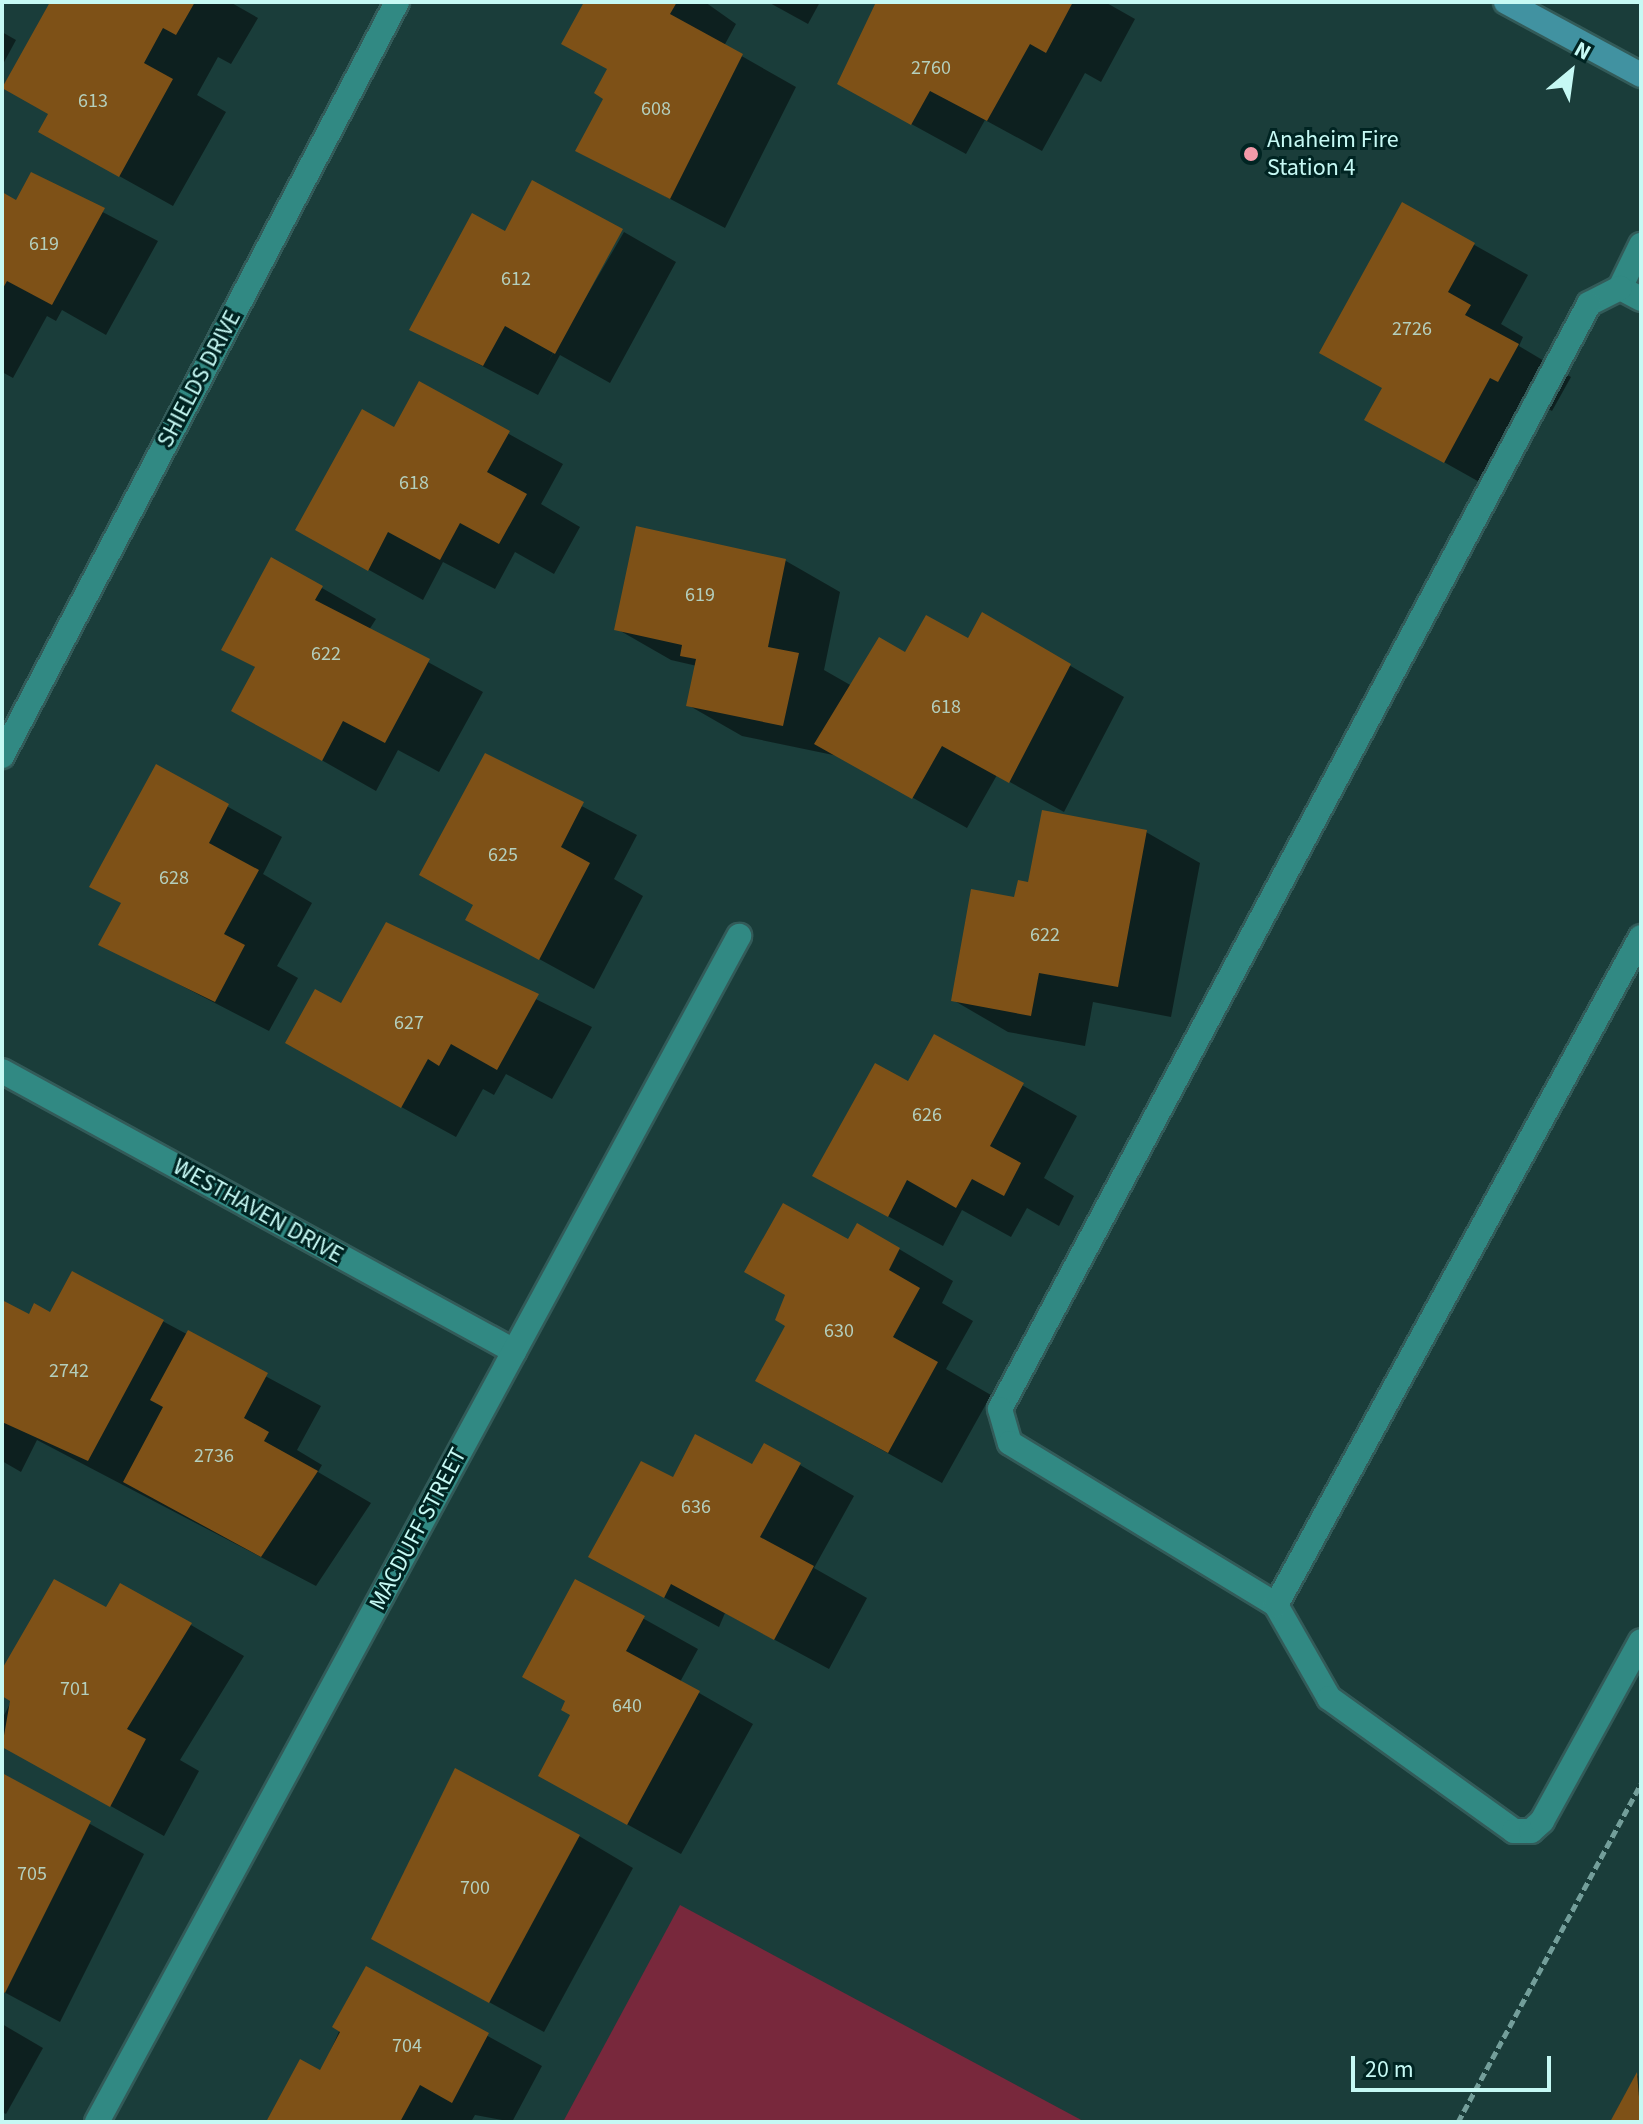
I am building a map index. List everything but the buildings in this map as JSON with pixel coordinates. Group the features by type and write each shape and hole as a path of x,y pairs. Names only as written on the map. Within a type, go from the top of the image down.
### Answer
{"street":[{"name":"SHIELDS DRIVE","path":"2,756 397,2"},
{"path":"1506,2 1641,75"},
{"path":"1641,245 1631,294 1589,304 1000,1409 1010,1443 1276,1605 1329,1698 1514,1831 1542,1821 1641,1641"},
{"name":"MACDUFF STREET","path":"97,2122 739,936"},
{"path":"1276,1605 1641,937"},
{"name":"WESTHAVEN DRIVE","path":"2,1071 514,1351"}],"path":[{"path":"1458,2122 1641,1784"}],"shaded area":[{"path":"680,1905 1085,2122 563,2122"}],"place":[{"name":"Anaheim Fire Station 4","path":"1251,154"}]}
